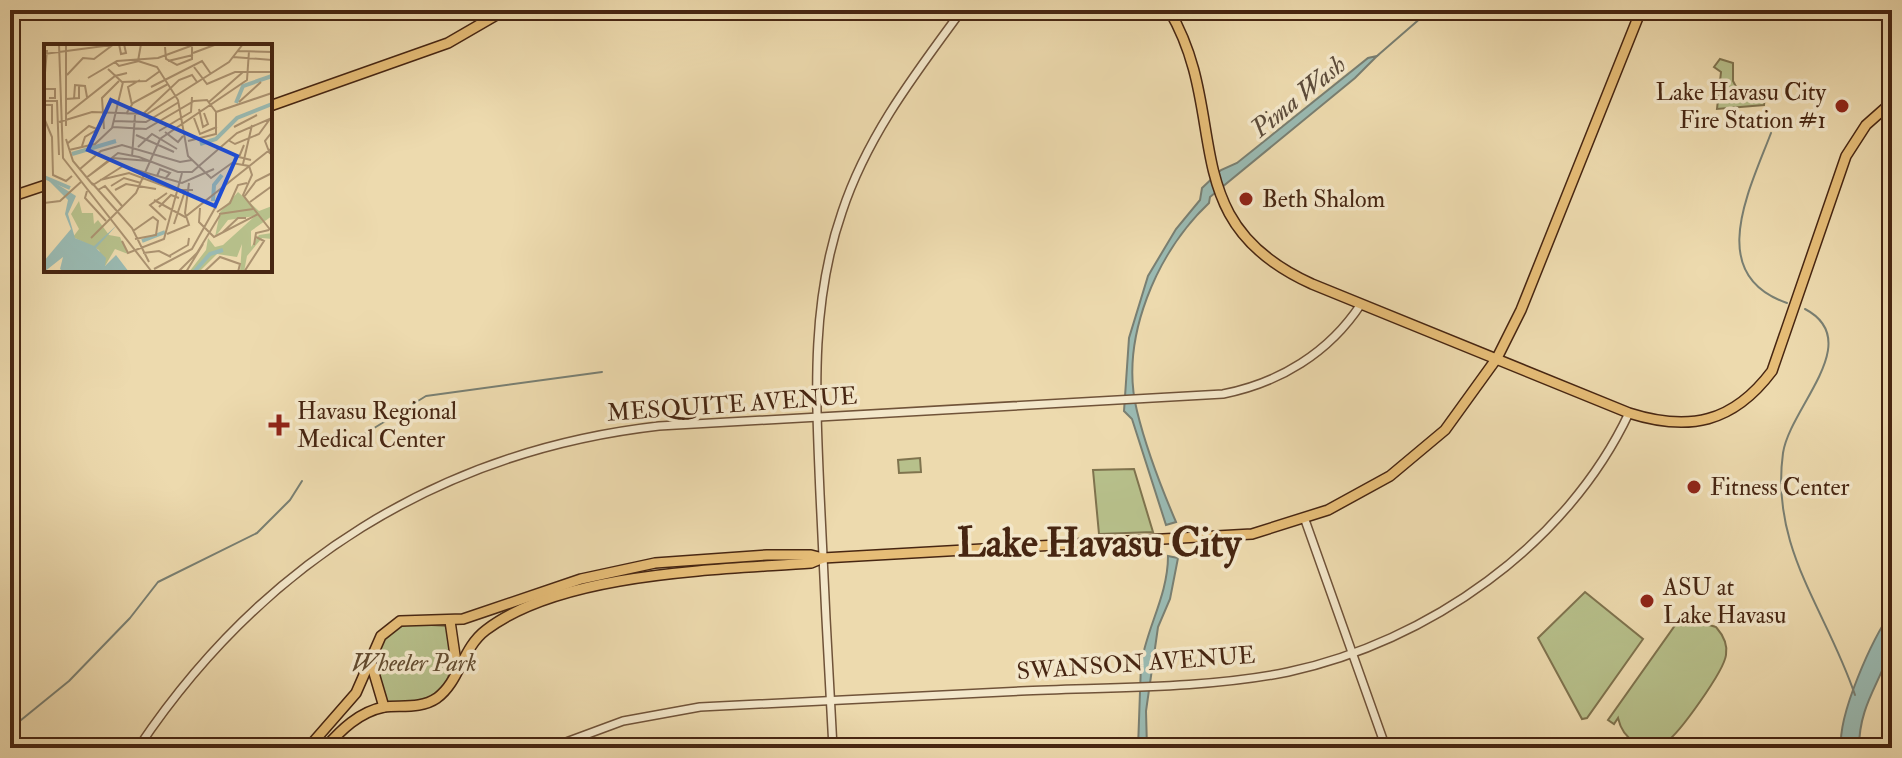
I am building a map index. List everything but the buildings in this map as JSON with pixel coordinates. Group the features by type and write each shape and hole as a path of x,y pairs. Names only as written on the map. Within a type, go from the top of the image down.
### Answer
{"main road":[{"path":"272,105 448,43 505,10"},
{"path":"1169,10 1196,70 1212,176 1238,228 1278,266 1361,304 1629,413 1673,423 1702,421 1732,409 1762,384 1779,356 1846,156 1866,125 1892,102"},
{"path":"308,748 349,703 371,663 377,641 394,624 412,620 450,621 492,611 581,579 632,567 701,559 811,555 823,558 1227,537 1305,520 1367,491 1429,445 1463,409 1497,358 1521,310 1641,10"},
{"path":"10,197 44,186"},
{"path":"325,748 351,722 384,707 433,700 449,685 477,636 502,619 584,589 672,573 811,563 823,558"},
{"path":"672,573 676,567 696,564 701,559"},
{"path":"450,621 457,669"},
{"path":"371,663 384,707"}],"street":[{"path":"833,748 816,417 819,312 842,212 880,127 962,10"},
{"name":"MESQUITE AVENUE","path":"138,748 198,666 265,599 339,541 423,493 505,459 592,436 659,426 1185,398 1234,392 1276,378 1305,361 1338,333 1361,304"},
{"name":"SWANSON AVENUE","path":"550,748 594,729 664,711 1262,676 1353,653 1429,619 1512,560 1574,496 1629,413"},
{"path":"1305,520 1386,748"}],"green space":[{"path":"1720,59 1733,63 1733,81 1740,94 1752,98 1766,90 1764,105 1717,109 1721,72 1714,67"},
{"path":"920,458 921,472 899,473 898,460"},
{"path":"1134,469 1153,532 1099,534 1093,470"},
{"path":"1585,592 1643,639 1587,718 1582,719 1538,638"},
{"path":"1681,617 1716,627 1724,640 1726,655 1710,687 1672,737 1658,745 1642,745 1625,733 1618,718 1614,724 1608,720"},
{"name":"Wheeler Park","path":"415,624 448,626 451,661 447,682 432,697 415,702 387,703 378,665 381,642 388,633 399,627"}],"water":[{"path":"1377,56 1355,78 1210,197 1209,203 1173,246 1159,271 1138,326 1133,355 1133,383 1145,439 1176,522 1166,525 1132,419 1124,411 1129,338 1148,276 1176,229 1200,200 1202,188 1221,170 1237,163 1368,58"},
{"path":"1168,556 1178,558 1170,599 1158,627 1146,711 1147,748 1138,748 1141,664 1165,584"},
{"path":"1892,611 1892,644 1867,706 1859,748 1841,748 1845,716 1858,677"}],"waterway":[{"name":"Pima Wash","path":"1377,56 1430,10"},
{"path":"1771,133 1745,205 1740,229 1740,252 1747,273 1762,290 1787,303"},
{"path":"1805,309 1822,322 1828,339 1827,356 1820,376 1788,435 1783,453 1781,487 1785,519 1803,577 1855,695"},
{"path":"358,438 426,396 602,372"},
{"path":"10,729 69,681 130,618 158,582 257,533 290,500 302,481"}],"place":[{"name":"Lake Havasu City Fire Station #1","path":"1842,106"},
{"name":"Beth Shalom","path":"1246,199"},
{"name":"Havasu Regional Medical Center","path":"279,425"},
{"name":"Fitness Center","path":"1694,487"},
{"name":"ASU at Lake Havasu","path":"1647,601"}],"district":[{"name":"Lake Havasu City","path":"1099,542"}]}
